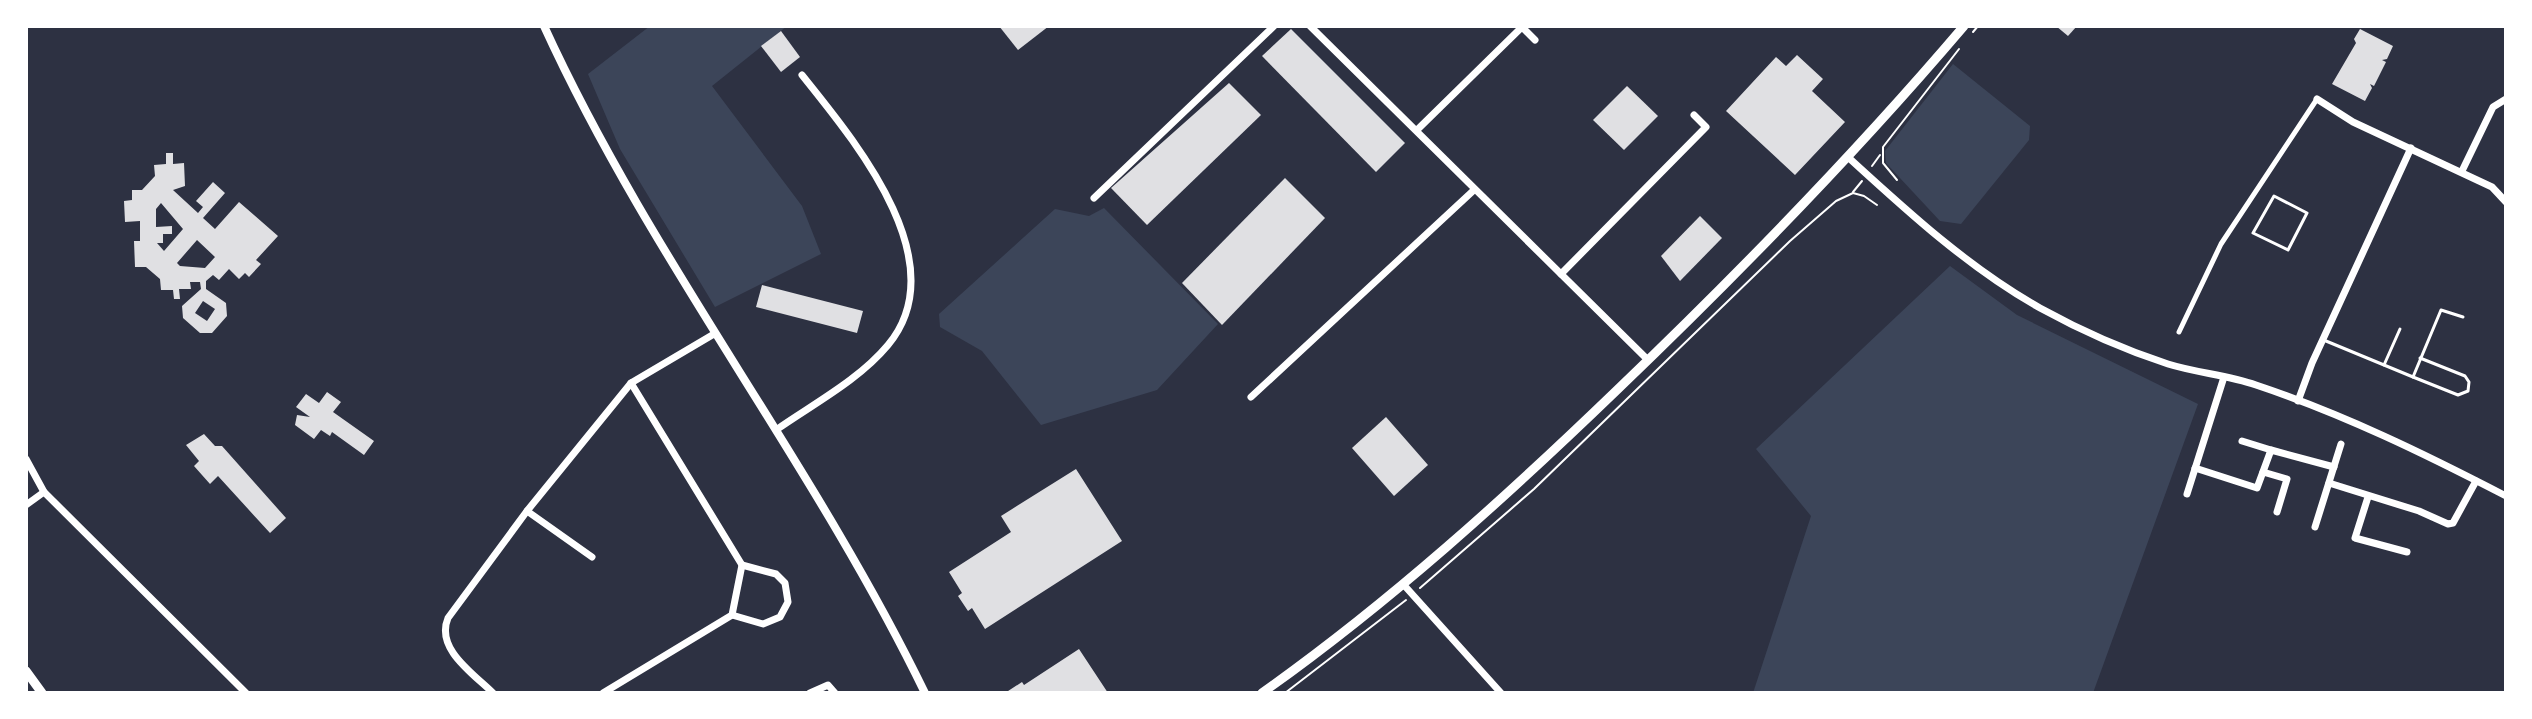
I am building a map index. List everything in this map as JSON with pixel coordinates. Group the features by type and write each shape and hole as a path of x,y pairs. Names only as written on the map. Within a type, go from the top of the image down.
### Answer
{"main road":[{"path":"1262,693 1403,584 1543,461 1849,158 1964,26"},
{"path":"26,671 42,693"}],"street":[{"path":"544,26 611,158 714,334 776,430 857,566 925,693"},
{"path":"1094,198 1274,26"},
{"path":"1310,26 1648,360"},
{"path":"1417,130 1522,27 1535,40"},
{"path":"776,430 854,375 888,345 905,318 913,282 905,241 891,205 866,160 802,75"},
{"path":"2179,332 2221,244 2317,99 2353,122 2492,187 2506,202"},
{"path":"2462,171 2493,107 2506,99"},
{"path":"1561,274 1706,127 1694,115"},
{"path":"2298,401 2322,339 2411,148"},
{"path":"1849,158 1906,212 2038,307 2169,364 2224,377 2298,401 2417,450 2506,496"},
{"path":"1251,397 1474,190"},
{"path":"493,693 449,648 444,628 527,511 631,383 714,334"},
{"path":"2187,494 2224,377"},
{"path":"631,383 742,565 732,615"},
{"path":"2242,441 2334,467"},
{"path":"2315,527 2341,444"},
{"path":"2195,468 2257,488 2271,450"},
{"path":"26,459 44,492 246,693"},
{"path":"2263,472 2287,479 2277,512"},
{"path":"2329,483 2451,524 2476,481"},
{"path":"26,505 44,492"},
{"path":"2368,497 2355,538 2407,552"},
{"path":"527,511 592,557"},
{"path":"603,693 732,615 763,624 780,617 788,602 785,583 776,574 742,565"},
{"path":"1403,584 1501,693"},
{"path":"810,693 828,685 835,693"}],"lane":[{"path":"2274,196 2307,213 2288,250 2271,242 2253,233 2274,196"},
{"path":"2413,377 2441,310 2463,317"},
{"path":"2384,365 2400,329"},
{"path":"2322,339 2458,395 2468,391 2469,382 2465,376 2420,358"}],"path":[{"path":"1968,38 1978,26"},
{"path":"1897,180 1883,163 1883,147 1959,49"},
{"path":"1729,301 1790,241 1844,195 1858,193 1877,205"}],"shaded area":[{"path":"650,26 787,26 712,86 802,206 821,254 715,307 620,149 588,74"},
{"path":"1953,64 2030,126 2029,140 1961,224 1940,221 1886,163 1885,151"},
{"path":"1104,208 1218,324 1157,390 1041,425 982,351 940,327 939,314 1055,209 1089,216"},
{"path":"1950,266 2017,315 2198,404 2093,693 1753,693 1811,516 1756,449"}],"building":[{"path":"999,26 1049,26 1018,50"},
{"path":"2056,26 2077,26 2068,36"},
{"path":"1291,29 1405,143 1376,172 1262,56"},
{"path":"2360,29 2393,46 2387,59 2382,60 2386,62 2374,86 2370,84 2372,88 2365,101 2332,84 2356,43 2354,39"},
{"path":"781,31 800,57 781,72 761,46"},
{"path":"1797,55 1823,79 1812,91 1845,122 1795,175 1726,111 1776,57 1786,66"},
{"path":"1229,83 1261,115 1147,225 1111,188"},
{"path":"1627,86 1658,116 1624,150 1593,120"},
{"path":"166,153 173,153 173,164 184,163 185,186 173,190 198,213 203,207 196,201 213,182 225,193 203,218 215,229 239,202 278,236 256,260 261,264 249,277 245,273 239,279 229,269 219,280 213,275 206,281 206,289 226,303 227,316 212,333 200,333 183,318 182,306 201,289 200,282 190,282 191,289 179,289 180,299 174,299 173,290 161,290 160,279 146,267 135,267 134,241 140,241 140,221 125,222 124,201 132,200 132,190 142,190 155,176 154,165 166,164","holes":["161,203 183,229 164,251 157,243 163,243 163,234 172,234 172,226 156,227 156,209","197,240 215,257 205,268 180,266 177,263","203,301 215,309 207,321 195,313"]},
{"path":"1285,178 1325,218 1222,325 1182,283"},
{"path":"1700,216 1722,238 1680,281 1661,256"},
{"path":"762,285 863,311 857,333 756,307"},
{"path":"327,392 341,402 333,412 374,441 364,455 332,432 330,436 321,430 314,439 295,425 297,415 310,417 296,407 306,394 319,403"},
{"path":"1386,417 1428,465 1394,496 1352,448"},
{"path":"204,434 215,446 222,446 286,518 270,533 218,476 210,484 194,466 199,461 186,445"},
{"path":"1076,469 1122,541 985,629 972,608 968,611 958,596 962,593 949,572 1011,532 1001,516"},
{"path":"1079,649 1108,693 1005,693 1022,682 1024,685"}]}
